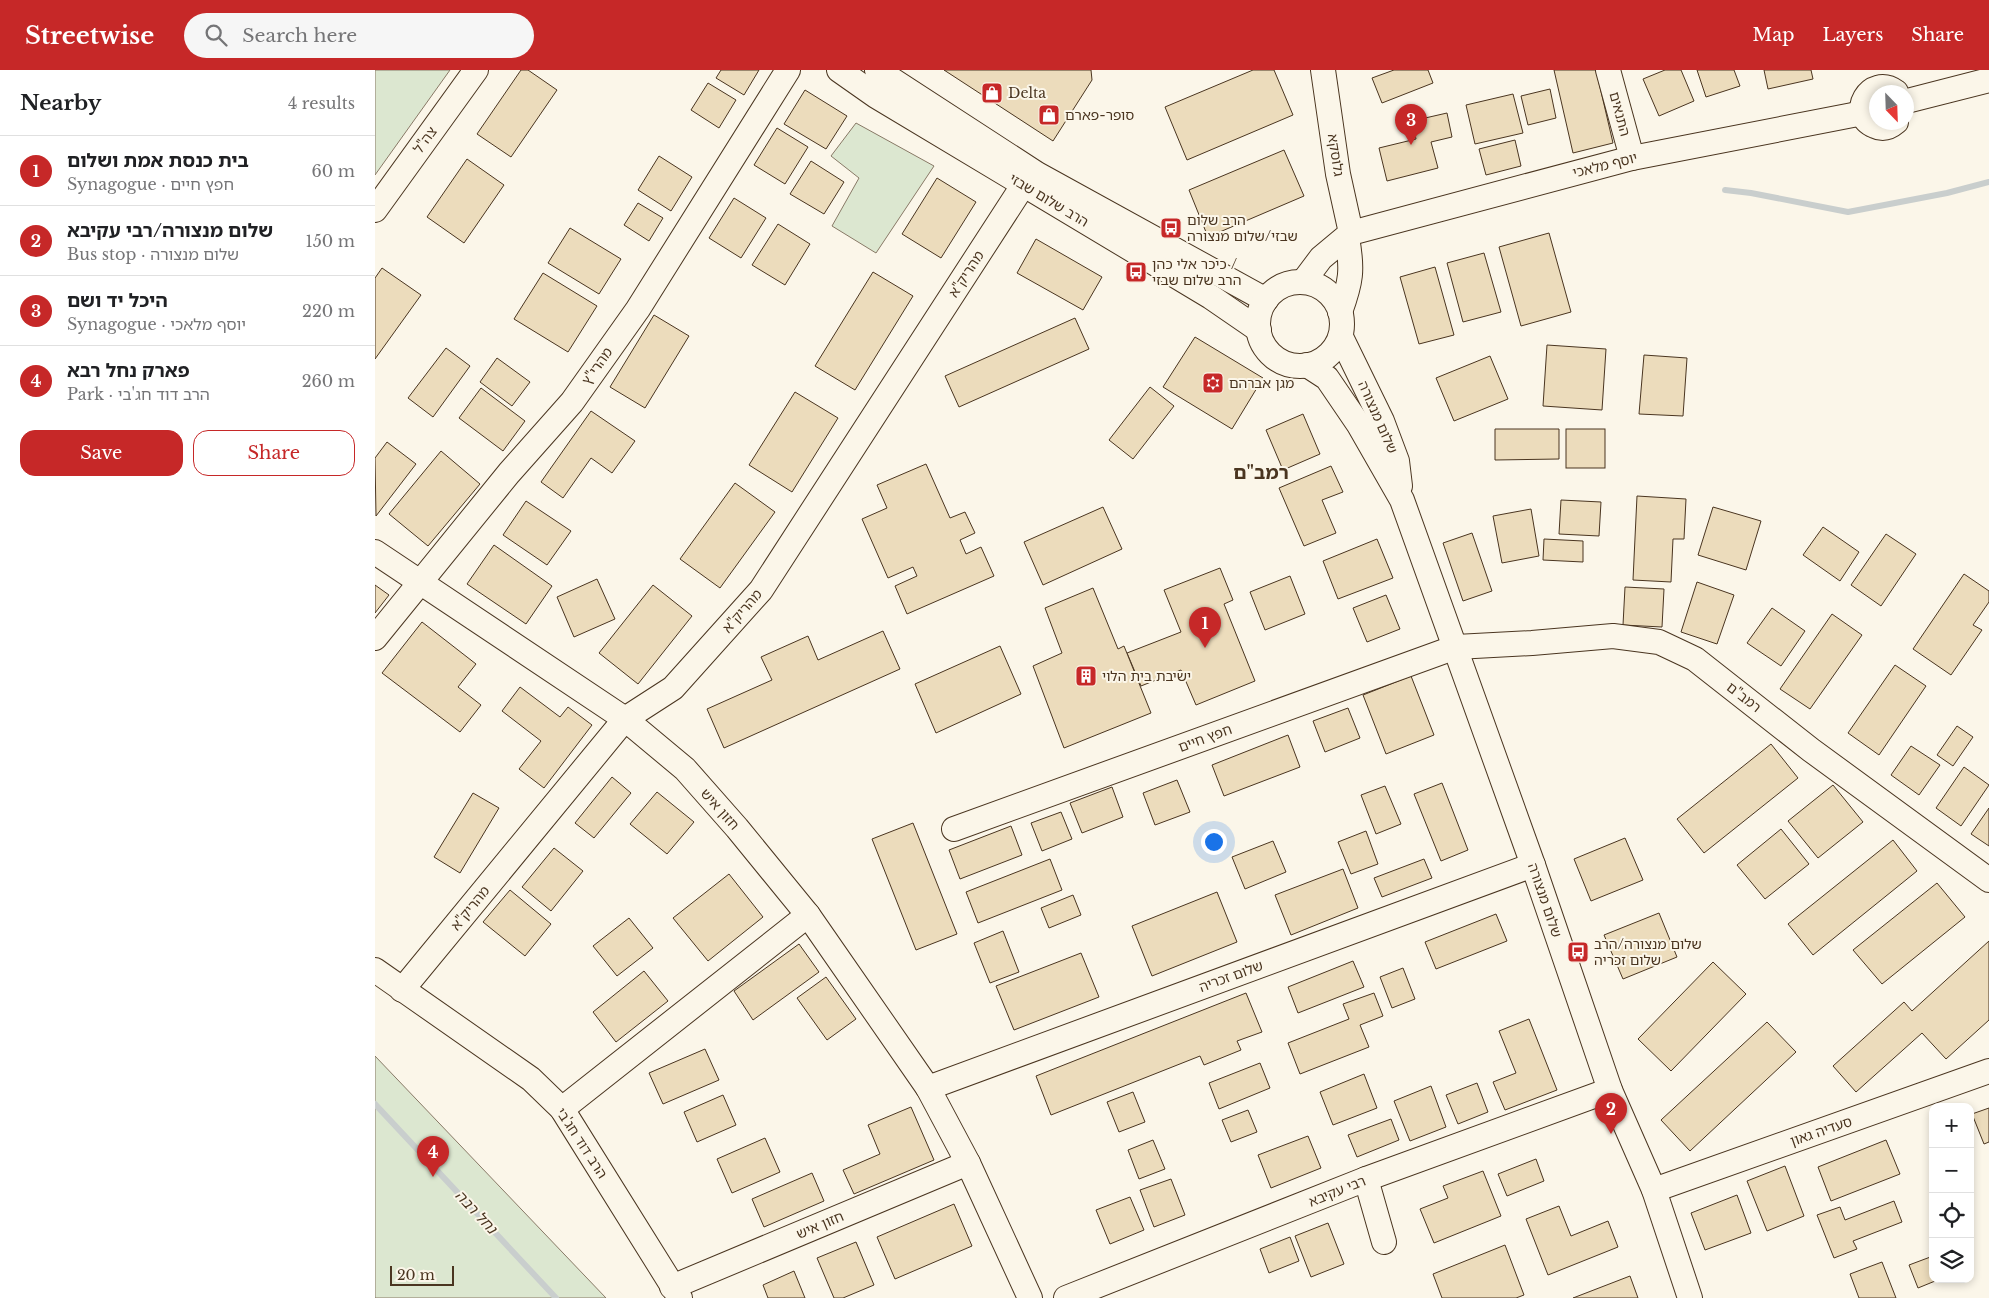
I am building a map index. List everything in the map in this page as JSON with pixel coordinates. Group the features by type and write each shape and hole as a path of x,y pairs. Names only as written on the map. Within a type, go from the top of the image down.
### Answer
{"street":[{"name":"צה\"ל","path":"375,210 476,70"},
{"name":"מהרי\"ץ","path":"375,638 419,582 572,402 638,309 788,70"},
{"name":"הרב שלום שבזי","path":"839,70 876,96 1211,297 1259,330"},
{"name":"הרב שלום שבזי","path":"877,70 1037,174 1266,300"},
{"name":"גלוסקא","path":"1323,70 1349,235 1351,262 1349,288 1340,312"},
{"name":"התנאים","path":"1608,70 1632,158"},
{"path":"1914,99 1989,80"},
{"path":"1869,122 1863,113 1862,104 1865,98 1881,84"},
{"name":"יוסף מלאכי","path":"1349,235 1632,158 1863,113"},
{"name":"מהריק\"א","path":"402,990 625,719 673,688 761,590 1023,184"},
{"path":"1303,282 1321,258 1349,235"},
{"path":"1303,282 1318,285 1330,294 1339,306 1343,322 1341,337 1333,350 1322,360 1297,366 1279,360 1266,347 1259,330 1261,309 1266,300 1279,288 1288,284 1303,282"},
{"name":"שלום מנצורה","path":"1341,337 1382,421 1397,461 1402,500"},
{"name":"שלום מנצורה","path":"1307,365 1327,378 1359,425 1402,500 1456,646 1610,1090 1654,1190 1690,1298"},
{"name":"חזון איש","path":"375,552 625,719 685,770 737,828 808,915 928,1088 968,1163 1030,1298"},
{"name":"רמב\"ם","path":"1456,646 1532,643 1613,636 1659,642 1695,659 1811,750 1989,880"},
{"name":"חפץ חיים","path":"954,829 1456,646"},
{"name":"שלום זכריה","path":"928,1088 1533,865"},
{"path":"562,1109 808,915"},
{"name":"הרב דוד חג'בי","path":"375,970 531,1079 562,1109 676,1292"},
{"name":"סעדיה גאון","path":"1654,1190 1989,1071"},
{"name":"רבי עקיבא","path":"1066,1298 1366,1179 1610,1090"},
{"name":"חזון איש","path":"676,1292 968,1163"},
{"path":"1366,1179 1384,1242"}],"green space":[{"path":"375,70 450,70 375,175"},
{"path":"856,123 934,166 876,253 832,226 859,178 831,156"},
{"path":"375,1056 606,1298 375,1298"}],"building":[{"path":"521,70 528,70 557,90 511,157 477,134"},
{"path":"721,70 759,70 744,95 716,78"},
{"path":"944,70 1091,70 1092,80 1053,141"},
{"path":"1253,70 1274,70 1293,115 1187,160 1165,107"},
{"path":"1394,70 1428,70 1433,83 1382,103 1372,78"},
{"path":"1554,70 1596,70 1613,143 1573,153"},
{"path":"1665,70 1681,70 1694,101 1659,116 1643,79"},
{"path":"1697,70 1734,70 1740,86 1706,97"},
{"path":"1764,70 1811,70 1813,79 1768,89"},
{"path":"708,83 736,100 719,128 691,110"},
{"path":"1550,89 1556,118 1528,125 1521,96"},
{"path":"805,90 847,116 826,149 784,124"},
{"path":"1513,94 1523,133 1475,144 1466,105"},
{"path":"1447,113 1452,137 1431,142 1438,168 1387,181 1379,148 1416,139 1412,121"},
{"path":"777,128 808,147 785,184 754,165"},
{"path":"1515,140 1521,166 1486,175 1479,149"},
{"path":"1284,150 1304,196 1208,237 1189,190"},
{"path":"659,156 692,177 671,211 638,190"},
{"path":"467,159 504,185 464,243 427,217"},
{"path":"811,161 844,182 824,214 790,194"},
{"path":"937,178 976,202 941,258 902,234"},
{"path":"734,198 766,218 741,258 709,238"},
{"path":"638,203 663,218 649,241 624,225"},
{"path":"778,224 810,244 785,285 752,265"},
{"path":"570,228 621,259 599,294 548,263"},
{"path":"1549,233 1571,312 1521,326 1499,247"},
{"path":"1036,239 1102,277 1083,310 1017,273"},
{"path":"1484,253 1501,312 1463,322 1447,263"},
{"path":"1435,267 1454,335 1419,344 1400,277"},
{"path":"382,268 421,295 375,359 375,278"},
{"path":"873,272 913,296 855,390 815,366"},
{"path":"543,273 597,306 568,352 514,319"},
{"path":"654,315 689,336 645,408 610,387"},
{"path":"1075,318 1089,349 959,407 945,376"},
{"name":"מגן אברהם","path":"1195,337 1263,378 1232,429 1163,387"},
{"path":"1547,345 1606,349 1602,410 1543,406"},
{"path":"446,348 470,366 433,417 408,398"},
{"path":"1644,355 1687,358 1683,416 1639,414"},
{"path":"1490,356 1508,399 1454,421 1436,378"},
{"path":"497,358 530,382 512,406 480,382"},
{"path":"1150,387 1174,406 1133,459 1109,440"},
{"path":"481,388 525,421 503,451 459,418"},
{"path":"795,392 838,418 792,492 749,465"},
{"path":"591,411 635,441 612,473 591,458 563,498 541,482"},
{"path":"1303,414 1320,454 1283,470 1266,430"},
{"path":"1495,429 1559,429 1559,459 1495,460"},
{"path":"1566,429 1605,429 1605,468 1566,468"},
{"path":"387,442 416,464 376,516 375,458"},
{"path":"441,451 480,484 428,546 389,514"},
{"path":"926,464 950,518 965,512 975,533 960,540 966,554 981,547 994,576 907,614 895,586 917,576 913,567 888,578 862,519 887,508 877,485"},
{"path":"1331,466 1343,492 1322,500 1336,533 1304,546 1279,488"},
{"path":"735,483 775,512 720,588 680,559"},
{"path":"1637,496 1686,499 1684,539 1673,539 1671,582 1633,580"},
{"path":"1561,500 1601,502 1599,536 1559,534"},
{"path":"526,501 571,531 547,565 503,535"},
{"path":"1103,507 1122,549 1043,585 1024,542"},
{"path":"1713,507 1761,521 1746,570 1698,555"},
{"path":"1531,509 1539,556 1502,563 1493,516"},
{"path":"1823,527 1859,552 1840,581 1803,555"},
{"path":"1472,533 1492,591 1463,601 1443,543"},
{"path":"1886,534 1916,554 1881,606 1851,585"},
{"path":"1377,539 1393,578 1338,599 1323,561"},
{"path":"1544,539 1583,541 1583,562 1543,560"},
{"path":"494,545 552,586 526,624 467,584"},
{"path":"1220,568 1233,600 1224,604 1255,681 1196,705 1181,670 1141,686 1127,653 1181,632 1164,590"},
{"path":"1964,574 1989,591 1989,602 1973,625 1982,630 1951,675 1913,649"},
{"path":"1290,576 1305,614 1265,630 1250,592"},
{"path":"597,579 615,619 574,637 557,597"},
{"path":"1697,582 1734,595 1717,644 1681,632"},
{"path":"375,585 389,595 375,613"},
{"path":"653,585 692,616 638,684 599,653"},
{"path":"1625,587 1664,589 1662,627 1623,625"},
{"name":"ישיבת בית הלוי","path":"1093,588 1118,649 1124,646 1151,713 1064,748 1033,666 1062,653 1045,608"},
{"path":"1386,595 1400,629 1367,642 1353,608"},
{"path":"1772,608 1805,631 1781,666 1747,643"},
{"path":"1832,614 1862,635 1810,709 1780,689"},
{"path":"422,622 476,664 458,687 481,705 460,732 382,673"},
{"path":"883,631 900,669 724,748 707,709 772,680 761,657 808,636 818,660"},
{"path":"1000,646 1021,694 936,733 915,684"},
{"path":"1895,665 1926,686 1879,755 1848,733"},
{"path":"1411,676 1434,735 1386,754 1363,695"},
{"path":"520,687 560,717 568,707 592,725 544,788 519,769 541,741 502,711"},
{"path":"1348,708 1360,738 1325,752 1313,721"},
{"path":"1957,726 1973,737 1953,766 1937,755"},
{"path":"1288,735 1300,767 1224,796 1212,765"},
{"path":"1771,744 1798,778 1704,853 1677,819"},
{"path":"1911,746 1940,765 1919,795 1891,775"},
{"path":"1964,767 1989,785 1961,826 1936,808"},
{"path":"612,777 631,793 594,838 575,823"},
{"path":"1177,780 1190,812 1155,825 1143,793"},
{"path":"1442,783 1468,850 1441,861 1414,794"},
{"path":"1833,785 1863,822 1818,858 1788,821"},
{"path":"1385,786 1401,824 1376,834 1361,795"},
{"path":"1112,787 1123,817 1082,833 1070,803"},
{"path":"657,792 694,822 667,854 630,824"},
{"path":"473,793 499,808 460,873 434,857"},
{"path":"1989,808 1989,846 1971,834"},
{"path":"1061,812 1072,839 1042,851 1031,823"},
{"path":"913,823 957,934 916,950 872,839"},
{"path":"1011,826 1022,855 960,879 949,850"},
{"path":"1781,829 1809,864 1765,899 1737,865"},
{"path":"1366,831 1378,864 1351,874 1338,842"},
{"path":"1625,838 1643,880 1591,901 1574,859"},
{"path":"1893,840 1917,871 1813,955 1788,924"},
{"path":"1273,841 1286,872 1245,889 1232,857"},
{"path":"554,848 583,871 551,911 522,887"},
{"path":"1050,859 1062,890 978,923 966,892"},
{"path":"1424,859 1432,878 1382,897 1374,878"},
{"path":"1343,869 1358,908 1291,935 1275,895"},
{"path":"729,874 763,917 708,961 673,918"},
{"path":"1937,883 1965,917 1882,984 1853,950"},
{"path":"510,890 551,924 525,956 483,922"},
{"path":"1217,892 1237,942 1152,976 1132,926"},
{"path":"1073,895 1081,915 1049,928 1041,908"},
{"path":"1659,913 1677,957 1623,979 1604,935"},
{"path":"1496,914 1507,941 1436,969 1425,942"},
{"path":"629,918 653,948 617,976 593,946"},
{"path":"1003,931 1019,972 990,983 974,943"},
{"path":"1989,941 1989,1020 1946,1059 1922,1033 1856,1092 1833,1066 1904,1002 1912,1011"},
{"path":"799,944 819,972 753,1020 734,991"},
{"path":"1081,953 1099,997 1014,1030 996,986"},
{"path":"1353,961 1364,987 1298,1013 1288,987"},
{"path":"1713,962 1746,994 1671,1071 1638,1039"},
{"path":"1403,968 1415,999 1392,1008 1380,977"},
{"path":"644,971 668,1001 616,1042 593,1012"},
{"path":"826,977 856,1019 827,1040 797,998"},
{"path":"1246,993 1262,1032 1237,1041 1241,1050 1204,1065 1200,1056 1051,1115 1036,1076"},
{"path":"1374,993 1383,1016 1360,1025 1369,1047 1300,1074 1288,1043 1349,1019 1343,1004"},
{"path":"1529,1019 1557,1090 1505,1110 1493,1082 1516,1073 1499,1031"},
{"path":"1767,1022 1796,1052 1690,1151 1661,1120"},
{"path":"705,1049 719,1080 663,1104 649,1073"},
{"path":"1260,1063 1270,1088 1219,1109 1209,1083"},
{"path":"1364,1074 1377,1108 1333,1125 1320,1092"},
{"path":"1477,1083 1488,1112 1458,1124 1446,1095"},
{"path":"1431,1086 1446,1127 1410,1141 1394,1101"},
{"path":"1133,1092 1145,1122 1119,1132 1107,1102"},
{"path":"723,1095 736,1125 697,1142 684,1112"},
{"path":"911,1107 934,1160 854,1194 843,1170 880,1154 868,1125"},
{"path":"1989,1108 1989,1142 1984,1144 1974,1119 1974,1113"},
{"path":"1248,1110 1257,1132 1231,1142 1222,1120"},
{"path":"1391,1119 1399,1140 1357,1157 1348,1135"},
{"path":"1308,1136 1321,1168 1271,1188 1258,1155"},
{"path":"765,1138 780,1172 732,1193 717,1159"},
{"path":"1153,1140 1165,1169 1139,1179 1128,1150"},
{"path":"1886,1140 1900,1174 1831,1201 1818,1167"},
{"path":"1536,1159 1544,1181 1507,1196 1498,1174"},
{"path":"1785,1166 1804,1216 1767,1231 1747,1181"},
{"path":"1483,1171 1501,1216 1434,1243 1420,1209 1448,1198 1443,1186"},
{"path":"812,1173 824,1201 764,1227 752,1199"},
{"path":"1171,1179 1185,1215 1154,1227 1140,1190"},
{"path":"1737,1195 1751,1233 1705,1250 1691,1213"},
{"path":"1130,1197 1144,1230 1110,1244 1096,1210"},
{"path":"1894,1201 1902,1222 1853,1241 1857,1249 1834,1258 1817,1215 1840,1207 1845,1220"},
{"path":"954,1204 972,1246 895,1279 877,1237"},
{"path":"1559,1206 1571,1236 1608,1221 1618,1247 1548,1275 1526,1219"},
{"path":"1328,1223 1344,1264 1311,1277 1295,1236"},
{"path":"1290,1237 1299,1261 1269,1273 1260,1249"},
{"path":"856,1242 874,1285 843,1298 834,1298 817,1258"},
{"path":"1505,1245 1524,1295 1516,1298 1442,1298 1433,1274"},
{"path":"1929,1258 1930,1283 1918,1288 1909,1265"},
{"path":"1882,1262 1896,1298 1859,1298 1850,1274"},
{"path":"794,1271 805,1298 768,1298 763,1285"},
{"path":"1630,1276 1638,1298 1573,1298"}],"waterway":[{"path":"1725,190 1751,193 1848,212 1947,193 1989,182"},
{"name":"נחל רבה","path":"375,1104 556,1298"}],"place":[{"name":"Delta","path":"992,93"},
{"name":"סופר-פארם","path":"1049,115"},
{"name":"היכל יד ושם","path":"1411,145"},
{"name":"הרב שלום שבזי/שלום מנצורה","path":"1171,228"},
{"name":"כיכר אלי כהן / הרב שלום שבזי","path":"1136,272"},
{"name":"מגן אברהם","path":"1213,383"},
{"name":"בית כנסת אמת ושלום","path":"1205,648"},
{"name":"ישיבת בית הלוי","path":"1086,676"},
{"name":"שלום מנצורה/הרב שלום זכריה","path":"1578,952"},
{"name":"שלום מנצורה/רבי עקיבא","path":"1611,1134"},
{"name":"פארק נחל רבא","path":"433,1177"}],"district":[{"name":"רמב\"ם","path":"1261,472"}]}
